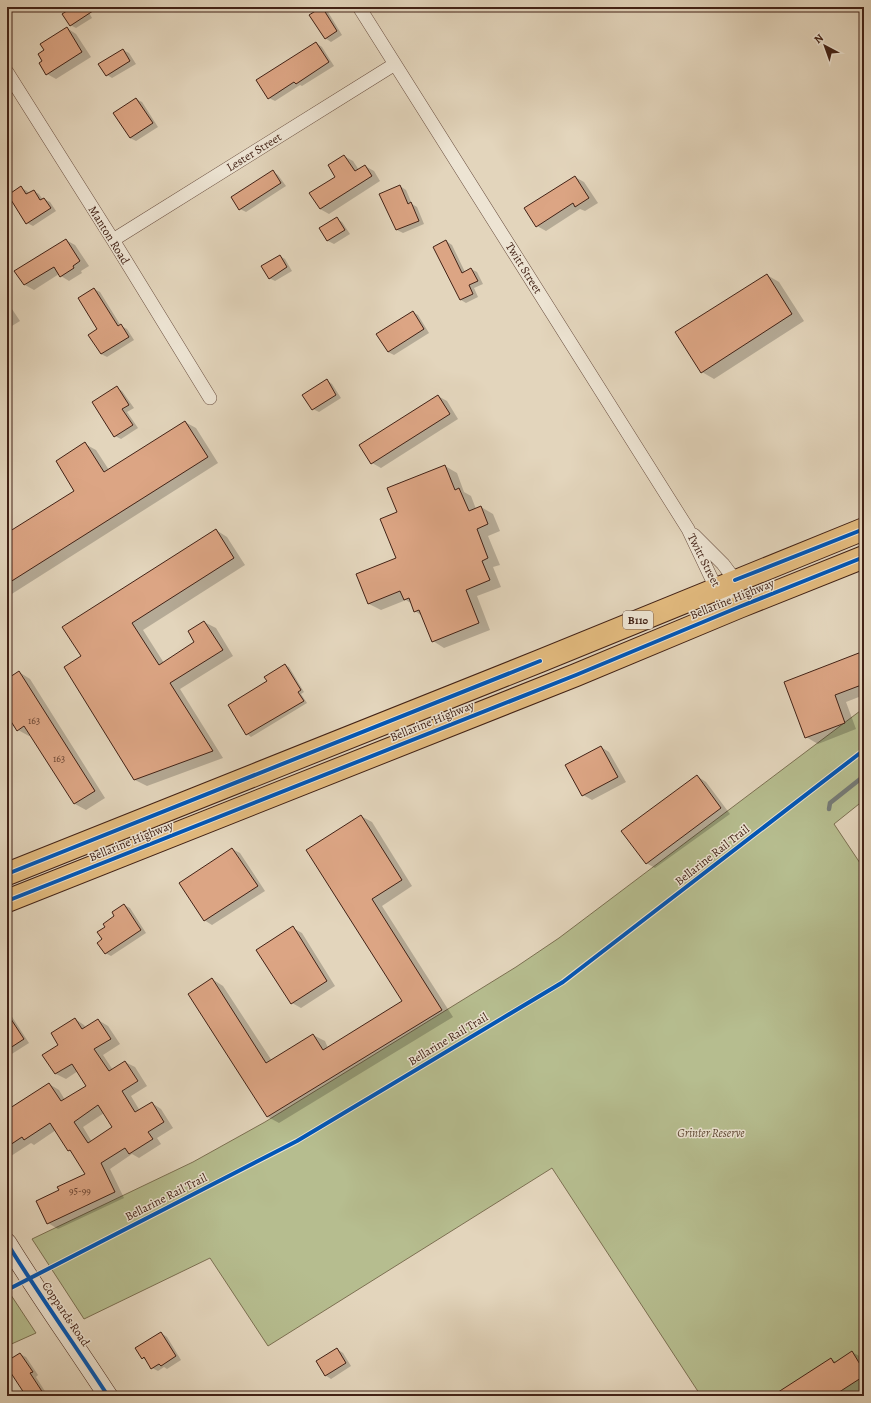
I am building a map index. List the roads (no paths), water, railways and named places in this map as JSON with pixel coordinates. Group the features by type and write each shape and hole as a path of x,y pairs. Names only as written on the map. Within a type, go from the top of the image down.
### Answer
{"highway":[{"name":"Bellarine Highway","path":"7,874 864,529"},
{"name":"Bellarine Highway","path":"7,901 561,680 864,557"}],"street":[{"name":"Twitt Street","path":"359,7 688,529 725,584 738,607"},
{"name":"Lester Street","path":"113,240 395,64"},
{"name":"Manton Road","path":"7,72 210,398"},
{"name":"Twitt Street","path":"688,529 723,564 725,584 738,607"},
{"name":"Coppards Road","path":"7,1243 108,1396"}],"waterway":[{"path":"829,809 830,803 864,776"}],"park label":[{"name":"Grinter Reserve","path":"711,1133"}]}
